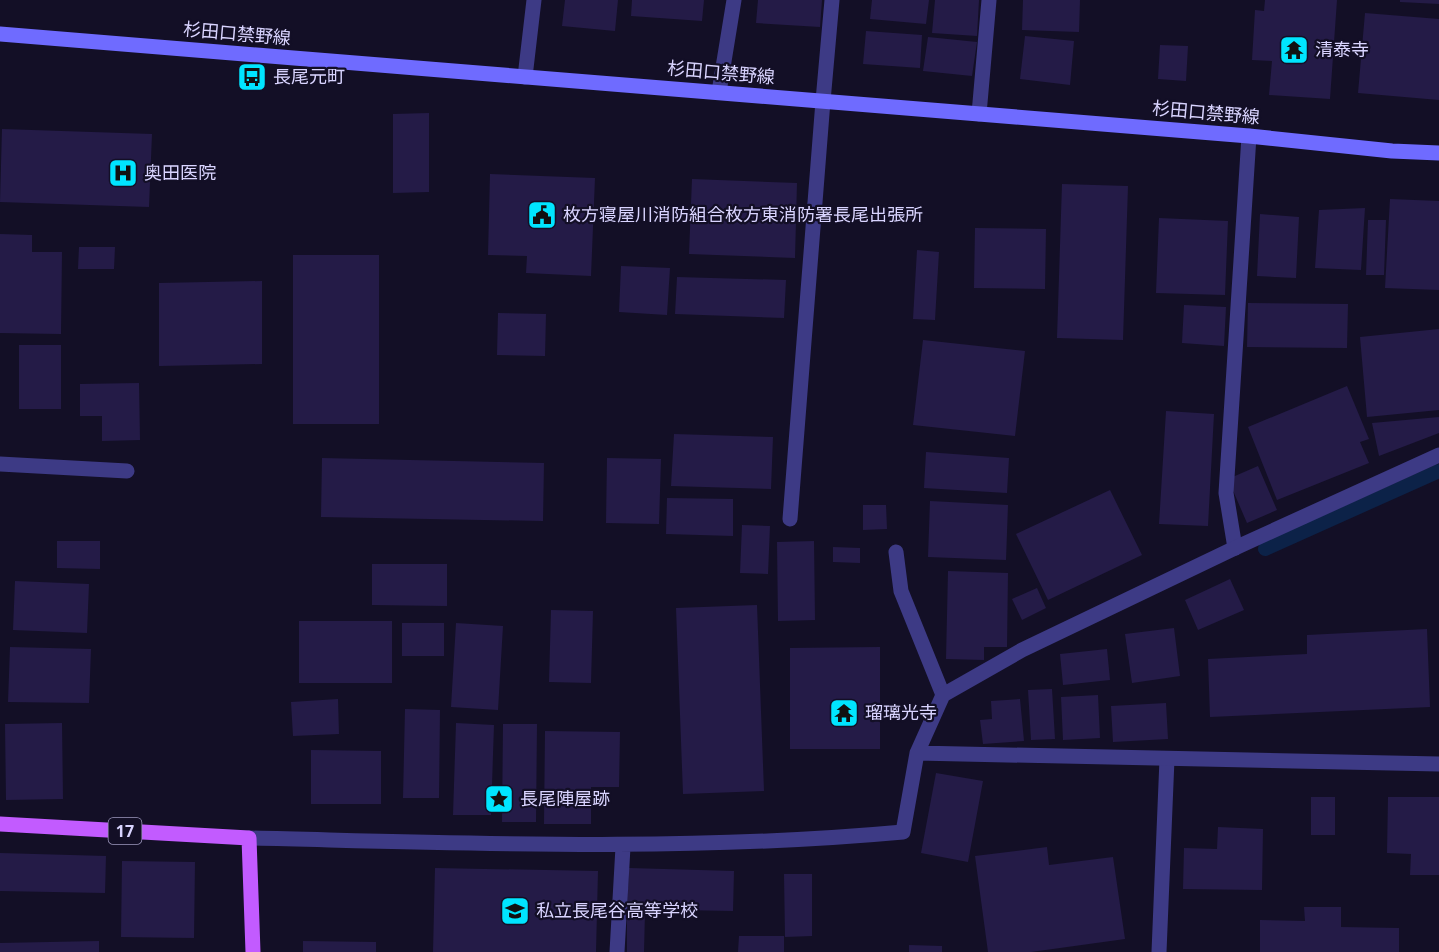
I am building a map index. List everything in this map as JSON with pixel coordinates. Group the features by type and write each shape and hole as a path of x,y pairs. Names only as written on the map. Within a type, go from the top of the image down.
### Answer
{"main road":[{"name":"杉田口禁野線","path":"0,34 1249,136 1392,151 1439,153"},
{"name":"17","path":"0,824 249,838"},
{"path":"249,838 253,952"}],"street":[{"path":"525,77 534,0"},
{"path":"719,92 734,0"},
{"path":"790,519 832,0"},
{"path":"979,114 989,0"},
{"path":"1235,548 1226,493 1249,136"},
{"path":"249,838 623,847 839,838 903,832 917,753 943,695 1022,650 1235,548 1439,455"},
{"path":"0,464 127,471"},
{"path":"896,552 901,591 943,695"},
{"path":"917,753 1439,764"},
{"path":"1159,952 1167,759"},
{"path":"617,952 623,847"}],"building":[{"path":"565,0 618,0 615,31 562,26"},
{"path":"632,0 704,0 702,21 631,16"},
{"path":"758,0 822,0 820,27 756,23"},
{"path":"872,0 929,0 926,24 870,19"},
{"path":"935,0 979,0 977,36 932,33"},
{"path":"1023,0 1080,0 1079,32 1022,30"},
{"path":"1265,0 1337,0 1330,99 1269,95 1272,61 1252,60 1255,10 1264,11"},
{"path":"1400,0 1439,0 1439,4 1400,2"},
{"path":"1365,13 1439,19 1439,100 1358,93"},
{"path":"866,31 922,35 920,68 863,64"},
{"path":"1025,36 1074,41 1070,85 1020,79"},
{"path":"928,37 977,42 972,76 923,71"},
{"path":"1160,45 1188,46 1186,81 1158,79"},
{"path":"429,113 429,192 393,193 393,114"},
{"path":"2,129 152,134 149,207 0,202"},
{"path":"490,174 595,178 591,276 526,273 527,256 488,255"},
{"path":"692,179 797,183 795,258 689,254"},
{"path":"1062,184 1128,186 1123,340 1057,338"},
{"path":"1390,199 1439,201 1439,290 1385,288"},
{"path":"1365,208 1361,270 1315,268 1319,210"},
{"path":"1260,214 1299,217 1296,278 1257,276"},
{"path":"1159,218 1228,221 1225,295 1156,293"},
{"path":"1368,220 1386,220 1384,275 1366,275"},
{"path":"975,228 1046,229 1045,289 974,288"},
{"path":"0,234 32,235 32,252 62,252 61,334 0,333"},
{"path":"79,247 115,247 114,269 78,269"},
{"path":"917,250 939,252 935,320 913,319"},
{"path":"293,255 379,255 379,424 293,424"},
{"path":"621,266 670,268 667,315 619,312"},
{"path":"677,277 786,280 784,318 675,314"},
{"path":"262,281 262,364 159,366 159,283"},
{"path":"1248,303 1348,304 1347,348 1247,347"},
{"path":"1184,305 1226,307 1224,346 1182,343"},
{"path":"498,313 546,314 545,356 497,355"},
{"path":"1439,329 1439,410 1367,417 1360,337"},
{"path":"923,340 1025,351 1015,436 913,425"},
{"path":"19,345 61,345 61,409 19,409"},
{"path":"139,383 140,440 102,441 102,416 80,416 80,384"},
{"path":"1347,386 1369,439 1360,442 1369,463 1277,500 1248,427"},
{"path":"1166,411 1214,414 1208,526 1159,524"},
{"path":"1439,417 1439,433 1379,456 1372,423"},
{"path":"674,434 773,437 771,489 671,486"},
{"path":"926,452 1009,458 1007,493 924,488"},
{"path":"322,458 544,463 543,521 321,517"},
{"path":"607,458 661,459 659,524 606,523"},
{"path":"1258,466 1277,510 1247,523 1228,479"},
{"path":"1110,490 1142,555 1048,600 1016,534"},
{"path":"667,498 733,499 733,536 666,534"},
{"path":"930,501 1008,505 1006,560 928,557"},
{"path":"863,505 886,505 887,529 863,530"},
{"path":"742,525 770,526 768,574 740,573"},
{"path":"57,541 100,541 100,569 57,568"},
{"path":"814,541 815,620 778,621 777,542"},
{"path":"833,547 860,548 860,563 833,562"},
{"path":"372,564 447,564 447,606 372,605"},
{"path":"948,571 1008,573 1007,647 984,647 984,660 946,659"},
{"path":"1230,579 1244,610 1198,630 1185,600"},
{"path":"15,581 89,584 87,633 13,630"},
{"path":"1037,588 1046,608 1022,620 1012,599"},
{"path":"757,605 764,791 683,794 676,608"},
{"path":"551,610 593,611 591,683 549,682"},
{"path":"299,621 392,621 392,683 299,683"},
{"path":"402,623 444,623 444,656 402,656"},
{"path":"456,623 503,626 498,710 451,707"},
{"path":"1174,628 1180,676 1132,683 1125,634"},
{"path":"1427,629 1430,707 1210,717 1208,659 1307,654 1307,635"},
{"path":"10,647 91,649 89,703 8,702"},
{"path":"880,647 880,749 790,749 790,648"},
{"path":"1107,649 1110,680 1063,685 1060,654"},
{"path":"1052,689 1055,739 1031,740 1028,690"},
{"path":"1098,695 1100,738 1063,740 1061,697"},
{"path":"338,699 339,734 293,736 291,702"},
{"path":"1020,699 1024,741 983,744 980,720 992,719 991,701"},
{"path":"1166,703 1168,739 1113,742 1111,706"},
{"path":"405,709 440,710 439,798 403,798"},
{"path":"62,723 63,799 6,800 5,724"},
{"path":"456,723 494,725 491,815 453,815"},
{"path":"503,724 537,724 536,822 502,822"},
{"path":"545,731 620,732 619,787 591,787 591,824 544,824"},
{"path":"311,750 381,751 381,804 311,804"},
{"path":"936,773 983,781 968,862 921,853"},
{"path":"1311,797 1335,797 1335,835 1311,835"},
{"path":"1388,797 1439,797 1439,875 1410,875 1411,854 1387,853"},
{"path":"1218,827 1263,829 1262,890 1183,889 1184,848 1217,849"},
{"path":"1047,847 1049,865 1113,857 1125,939 1031,952 988,952 975,856"},
{"path":"0,853 106,856 105,893 0,891"},
{"path":"122,861 195,862 194,938 121,937"},
{"name":"私立長尾谷高等学校","path":"435,868 598,871 596,952 433,952"},
{"path":"629,868 734,871 733,911 627,909"},
{"path":"784,874 812,874 812,936 785,937"},
{"path":"1304,907 1341,907 1341,927 1399,928 1399,952 1260,952 1260,920 1305,921"},
{"path":"627,912 645,912 644,952 627,952"},
{"path":"739,936 784,936 784,952 738,952"},
{"path":"99,941 99,952 0,952 0,943"},
{"path":"303,941 376,942 376,952 303,952"},
{"path":"909,945 942,946 942,952 909,952"}],"waterway":[{"path":"1265,549 1439,471"}],"place":[{"name":"清泰寺","path":"1294,50"},
{"name":"長尾元町","path":"252,77"},
{"name":"奥田医院","path":"123,173"},
{"name":"枚方寝屋川消防組合枚方東消防署長尾出張所","path":"542,215"},
{"name":"瑠璃光寺","path":"844,713"},
{"name":"長尾陣屋跡","path":"499,799"},
{"name":"私立長尾谷高等学校","path":"515,911"}]}
